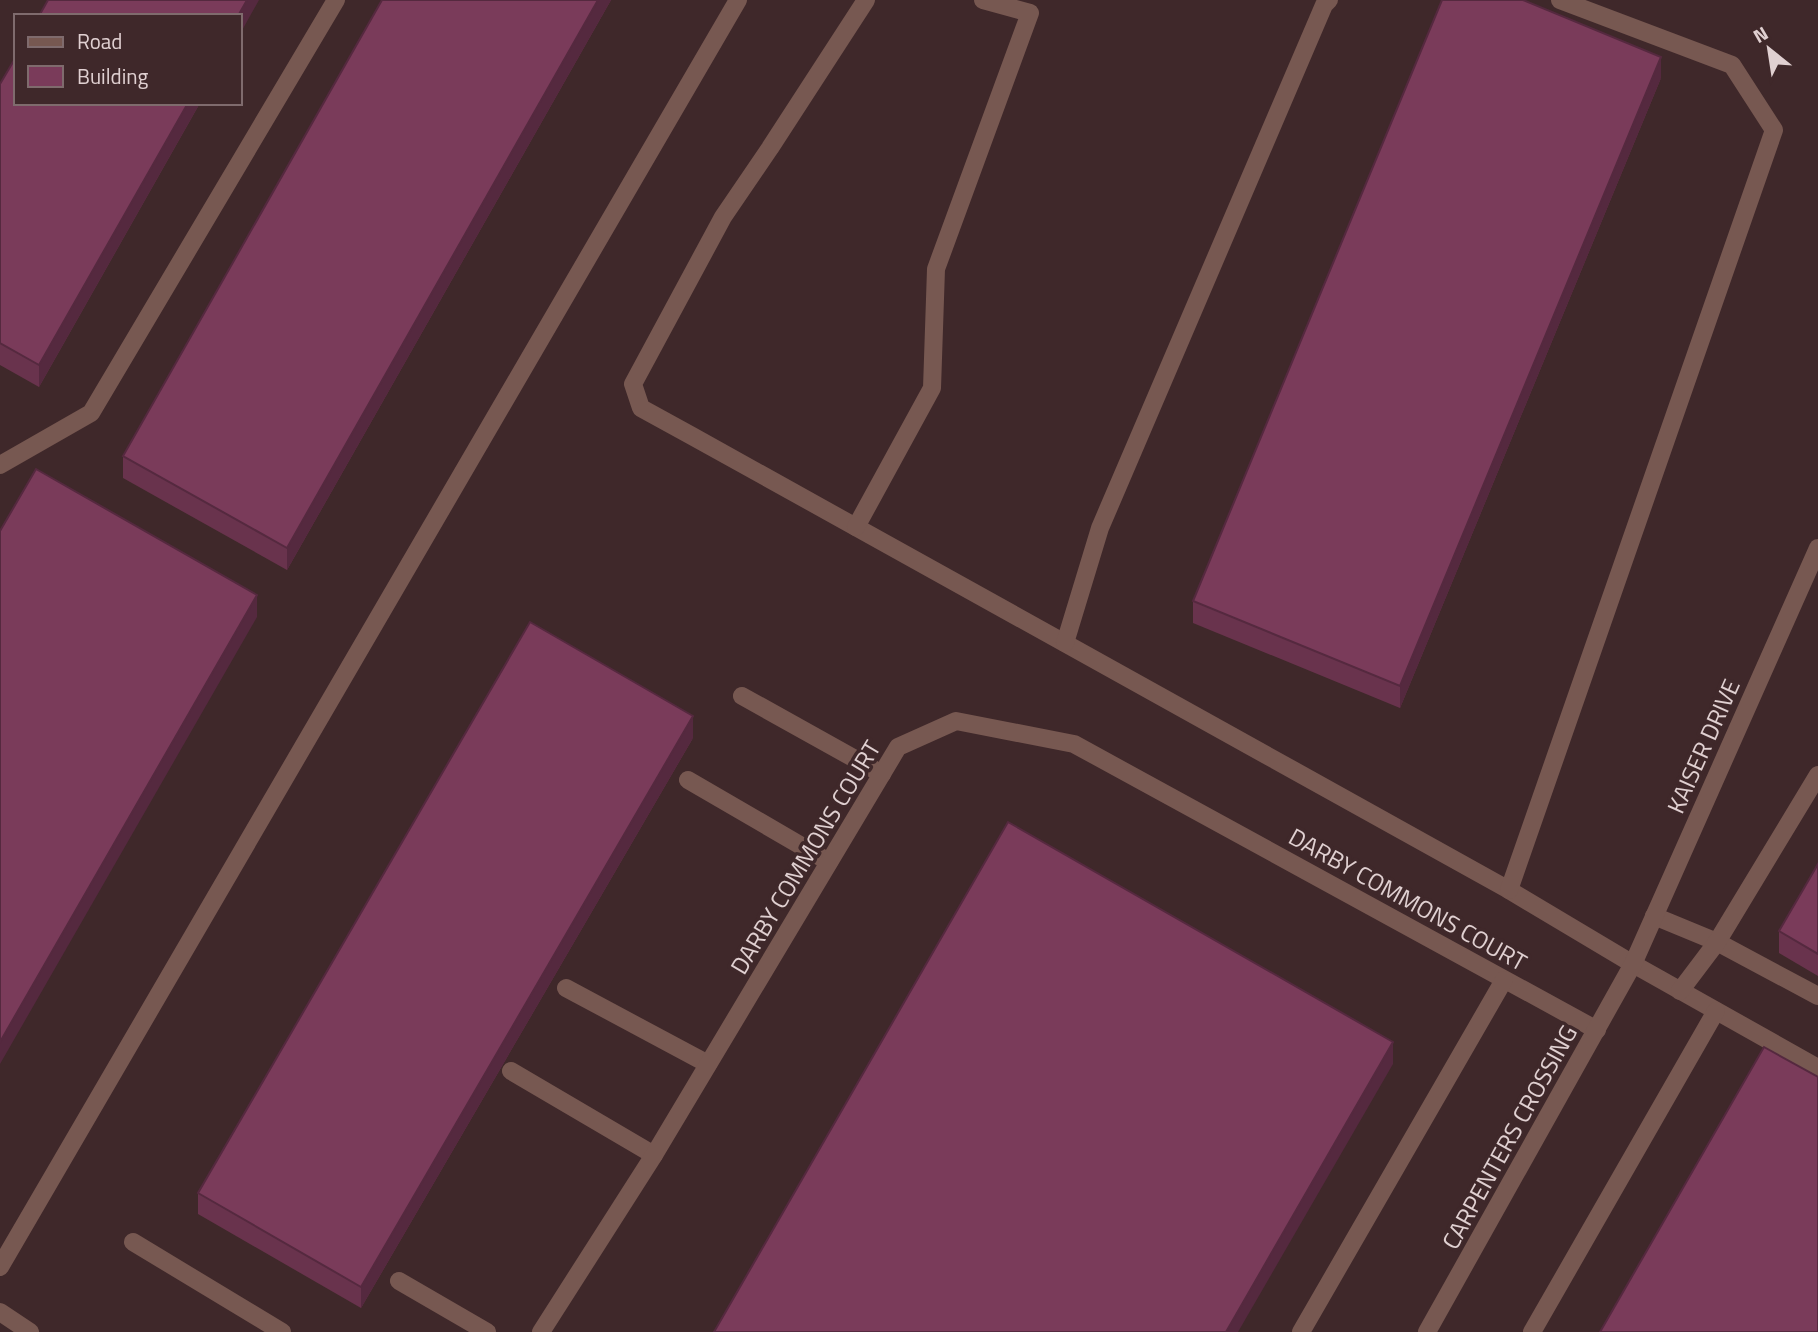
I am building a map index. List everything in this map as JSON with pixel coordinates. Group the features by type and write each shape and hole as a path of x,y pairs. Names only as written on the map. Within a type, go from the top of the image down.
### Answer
{"street":[{"path":"0,466 91,413 336,0"},
{"path":"0,1267 738,0"},
{"path":"866,0 723,217 633,384 640,408 1509,890 1633,964 1818,1068"},
{"path":"856,527 932,387 936,269 1030,13 983,0"},
{"path":"1065,643 1100,528 1324,5 1329,0"},
{"path":"1509,890 1774,130 1732,65 1560,0"},
{"name":"KAISER DRIVE","path":"1633,964 1810,586 1818,548"},
{"path":"742,696 882,774"},
{"name":"DARBY COMMONS COURT","path":"541,1332 654,1155 898,747 956,721 1074,744 1597,1030"},
{"path":"1680,991 1717,942 1818,775"},
{"path":"688,780 829,862"},
{"path":"1654,916 1717,942 1818,996"},
{"name":"CARPENTERS CROSSING","path":"1427,1332 1633,964"},
{"path":"1301,1332 1504,979"},
{"path":"566,988 708,1064"},
{"path":"1532,1332 1716,1011"},
{"path":"511,1071 654,1155"},
{"path":"133,1242 282,1332"},
{"path":"400,1281 487,1332"},
{"path":"0,1312 30,1332"}],"building":[{"path":"48,0 247,0 239,14 40,14"},
{"path":"382,0 598,0 287,548 123,456"},
{"path":"1442,0 1523,0 1661,57 1400,686 1193,601"},
{"path":"14,60 14,105 187,105 39,365 0,343 0,84"},
{"path":"36,469 257,595 0,1042 0,531"},
{"path":"530,622 693,716 361,1287 198,1193"},
{"path":"1008,822 1393,1042 1226,1332 714,1332"},
{"path":"1818,864 1818,954 1779,931"},
{"path":"1764,1047 1818,1077 1818,1332 1600,1332"}]}
